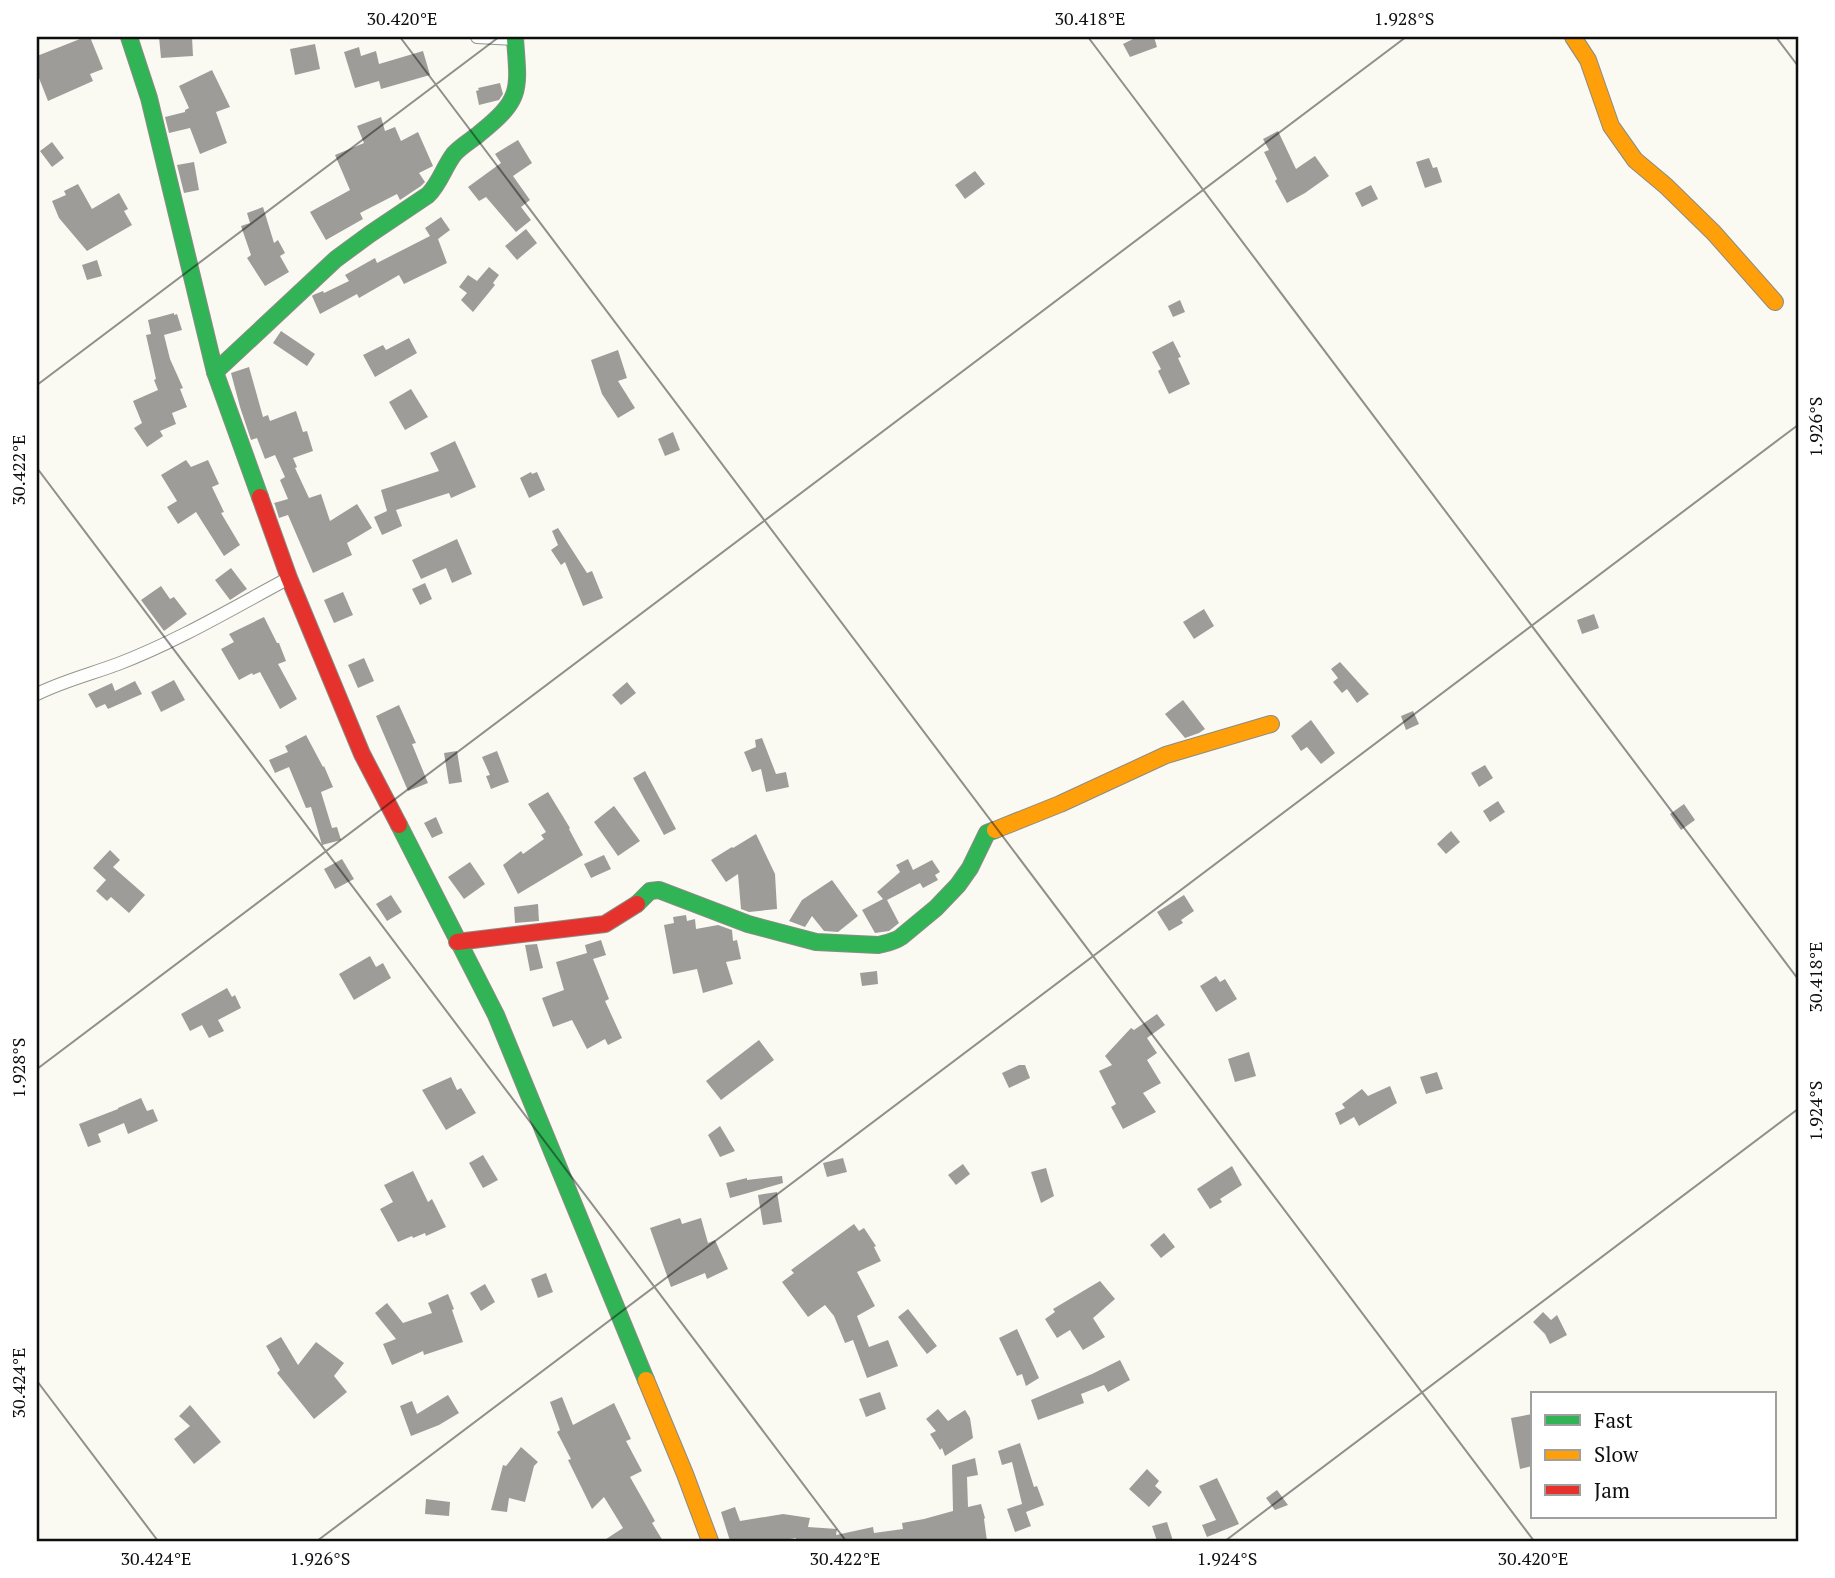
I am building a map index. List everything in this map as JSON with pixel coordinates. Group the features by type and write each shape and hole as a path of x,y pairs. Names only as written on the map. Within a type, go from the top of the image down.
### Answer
{"street":[{"path":"129,37 149,98 215,372 289,578 362,754 496,1015 710,1541"},
{"path":"215,372 338,258 428,195 455,153 502,115 513,101 518,77 516,38 477,37"},
{"path":"1573,37 1588,61 1611,126 1635,160 1666,186 1713,233 1775,302"},
{"path":"37,694 118,664 191,631 289,578"},
{"path":"457,942 605,923 627,912 650,891 659,890 748,923 816,942 866,945 887,943 894,941 934,909 961,881 987,833 1060,804 1166,755 1271,724"}],"building":[{"path":"90,37 103,69 90,74 93,81 48,101 37,73 37,56"},
{"path":"159,37 192,37 193,56 161,58"},
{"path":"1137,37 1154,37 1157,47 1130,57 1123,44"},
{"path":"315,44 320,69 295,75 290,49"},
{"path":"359,47 361,56 376,51 379,64 423,51 430,75 381,89 379,81 355,88 344,52"},
{"path":"212,70 230,107 216,112 227,143 200,154 190,128 169,133 165,117 185,112 189,108 179,86"},
{"path":"500,83 503,94 499,100 479,105 476,91 478,88"},
{"path":"381,117 385,131 395,127 401,141 418,132 433,166 419,173 425,182 421,186 400,200 397,194 360,213 363,219 326,240 310,212 350,190 335,155 364,143 357,126"},
{"path":"1278,131 1296,169 1315,156 1329,176 1287,203 1264,152 1269,150 1263,139"},
{"path":"518,140 532,163 513,176 530,200 521,207 531,220 516,232 486,197 479,201 468,187 501,163 495,154"},
{"path":"52,142 64,158 52,167 40,151"},
{"path":"1429,158 1433,168 1437,167 1442,182 1425,188 1416,162"},
{"path":"194,162 199,190 184,193 177,165"},
{"path":"975,171 985,184 965,199 955,185"},
{"path":"78,184 92,209 119,193 128,209 124,211 132,225 87,251 59,218 52,201 66,195 64,191"},
{"path":"1371,185 1378,199 1362,207 1355,193"},
{"path":"263,207 274,243 278,240 285,253 280,256 289,272 265,286 247,258 251,255 241,226 250,223 247,213"},
{"path":"441,217 450,230 438,239 447,263 404,284 399,275 359,298 357,294 320,314 313,295 323,291 324,293 349,281 345,275 375,258 377,263 430,236 425,228"},
{"path":"526,229 537,243 517,260 505,246"},
{"path":"97,260 102,276 87,280 82,265"},
{"path":"489,267 499,275 493,283 495,285 473,312 461,300 467,293 459,287 468,275 477,281"},
{"path":"1180,300 1185,312 1173,317 1168,306"},
{"path":"177,314 182,330 164,335 187,407 172,413 176,424 160,431 163,436 147,447 134,428 142,423 133,401 158,390 146,335 151,334 148,320"},
{"path":"281,331 315,354 307,366 273,343"},
{"path":"409,338 417,353 375,377 363,355 383,345 386,350"},
{"path":"1173,341 1190,384 1169,394 1152,352"},
{"path":"618,350 627,378 618,381 635,408 618,418 602,394 591,360"},
{"path":"249,367 263,417 268,415 270,421 296,411 303,432 307,431 313,451 293,458 309,498 321,494 330,521 357,504 372,528 347,543 352,555 313,573 288,515 279,518 274,503 288,499 280,480 285,477 275,455 265,459 257,438 251,440 240,407 231,373"},
{"path":"411,389 428,417 405,430 389,402"},
{"path":"673,432 680,450 665,456 658,439"},
{"path":"455,441 476,487 451,498 449,493 396,510 402,526 382,535 374,517 387,511 381,490 439,471 430,453"},
{"path":"186,460 191,467 208,460 219,484 212,487 224,512 221,513 240,545 224,556 196,512 178,524 167,507 177,501 161,475"},
{"path":"537,472 545,490 529,498 520,478"},
{"path":"558,528 587,573 592,571 603,598 583,606 565,562 561,565 551,550 558,545 552,531"},
{"path":"457,539 472,574 452,583 446,568 421,579 412,560"},
{"path":"231,568 247,589 230,600 215,580"},
{"path":"425,583 432,599 420,605 412,589"},
{"path":"161,586 170,599 174,597 187,614 164,631 141,600"},
{"path":"343,592 353,615 334,623 324,600"},
{"path":"1204,609 1214,626 1194,639 1183,622"},
{"path":"1594,614 1599,628 1582,634 1577,620"},
{"path":"264,617 286,661 278,664 297,699 280,709 260,672 239,680 221,649 234,642 229,634"},
{"path":"364,658 374,681 358,688 348,665"},
{"path":"1340,662 1369,694 1357,703 1347,689 1342,693 1333,682 1338,678 1331,669"},
{"path":"174,680 185,700 161,712 151,692"},
{"path":"135,681 142,694 108,709 105,704 96,708 88,694 112,683 115,691"},
{"path":"627,682 636,693 621,705 612,695"},
{"path":"1183,700 1205,729 1185,738 1165,714"},
{"path":"399,705 416,743 412,744 428,783 408,791 376,716"},
{"path":"1413,711 1419,724 1406,730 1401,716"},
{"path":"1311,720 1335,753 1321,764 1307,747 1301,751 1291,736"},
{"path":"306,735 333,787 321,792 332,828 337,827 341,840 322,845 311,807 306,808 289,767 275,773 269,760 288,752 285,746"},
{"path":"762,738 776,774 786,772 789,787 766,792 761,769 752,772 744,752 756,747 755,740"},
{"path":"457,751 462,782 449,784 444,753"},
{"path":"497,751 509,782 491,789 486,776 490,775 482,757"},
{"path":"1485,765 1493,778 1479,787 1471,773"},
{"path":"645,771 676,829 664,835 633,778"},
{"path":"548,792 583,855 518,894 503,865 521,851 523,854 544,839 541,835 546,832 528,804"},
{"path":"1498,801 1505,812 1490,822 1483,811"},
{"path":"1684,804 1695,820 1681,830 1670,814"},
{"path":"614,806 640,841 618,856 594,822"},
{"path":"436,817 443,833 432,838 424,823"},
{"path":"1451,831 1460,842 1446,854 1437,844"},
{"path":"756,834 775,874 777,909 749,912 741,909 738,874 726,882 711,860"},
{"path":"110,850 120,860 113,867 145,895 129,913 111,897 107,901 96,891 106,880 93,868"},
{"path":"604,855 611,869 591,878 584,864"},
{"path":"342,859 354,879 335,889 324,869"},
{"path":"908,859 913,870 932,860 940,872 935,875 938,880 923,888 920,883 887,900 899,923 889,931 875,933 862,910 883,899 877,892 900,872 896,865"},
{"path":"470,862 485,884 464,899 448,877"},
{"path":"832,880 858,916 838,932 824,931 812,916 805,927 789,921 802,900"},
{"path":"391,895 402,912 387,921 376,904"},
{"path":"1184,895 1194,911 1181,920 1183,923 1169,931 1157,912"},
{"path":"538,904 539,921 515,923 514,907"},
{"path":"686,915 687,921 695,919 696,929 718,925 732,930 733,941 737,940 741,959 726,962 733,984 703,993 697,969 673,974 664,925 674,923 673,917"},
{"path":"601,940 606,955 593,959 609,999 605,1001 622,1038 608,1045 605,1039 587,1049 572,1020 553,1027 542,998 564,990 556,962 587,953 585,945"},
{"path":"537,944 543,968 530,971 525,945"},
{"path":"370,956 376,967 383,963 391,978 354,1000 339,974"},
{"path":"877,971 878,984 862,986 860,973"},
{"path":"1216,976 1220,982 1225,979 1237,999 1216,1012 1200,986"},
{"path":"227,988 232,997 235,995 241,1008 218,1020 224,1031 209,1038 202,1025 190,1031 181,1014"},
{"path":"1157,1014 1165,1025 1147,1038 1157,1053 1147,1060 1161,1083 1143,1093 1156,1112 1123,1129 1111,1107 1116,1104 1099,1071 1112,1065 1105,1056 1131,1028 1134,1030"},
{"path":"759,1040 774,1060 721,1100 706,1081"},
{"path":"1249,1052 1256,1076 1235,1082 1228,1059"},
{"path":"1025,1065 1030,1078 1009,1088 1002,1073"},
{"path":"1437,1072 1443,1089 1426,1094 1420,1077"},
{"path":"451,1077 457,1090 461,1088 476,1113 446,1130 422,1090"},
{"path":"1390,1086 1397,1103 1359,1126 1354,1117 1340,1125 1335,1113 1345,1108 1342,1104 1362,1089 1368,1096"},
{"path":"141,1098 147,1111 153,1109 158,1121 128,1134 124,1123 98,1134 101,1142 88,1147 79,1124"},
{"path":"720,1126 735,1151 720,1157 708,1135"},
{"path":"483,1155 498,1180 483,1188 469,1163"},
{"path":"843,1158 847,1172 827,1177 823,1163"},
{"path":"963,1164 970,1174 956,1185 948,1175"},
{"path":"1232,1166 1242,1185 1210,1209 1197,1189"},
{"path":"1046,1168 1054,1196 1041,1203 1031,1172"},
{"path":"413,1171 428,1202 432,1199 446,1227 426,1236 425,1233 398,1242 380,1209 393,1202 384,1185"},
{"path":"782,1176 783,1183 730,1198 726,1183 747,1178"},
{"path":"777,1192 782,1222 763,1225 758,1195"},
{"path":"680,1218 682,1224 701,1218 708,1243 715,1240 728,1269 707,1279 705,1273 671,1287 650,1228"},
{"path":"854,1224 859,1231 864,1228 876,1246 874,1247 881,1261 857,1272 875,1306 857,1316 869,1347 888,1340 898,1366 867,1378 853,1340 845,1343 834,1316 825,1305 808,1317 782,1282 794,1273 791,1270"},
{"path":"1164,1233 1175,1247 1161,1258 1150,1245"},
{"path":"546,1273 553,1292 538,1298 531,1279"},
{"path":"1100,1281 1115,1299 1093,1318 1105,1337 1083,1350 1070,1330 1057,1338 1045,1319 1055,1312 1053,1309"},
{"path":"485,1284 495,1302 481,1311 470,1293"},
{"path":"448,1294 463,1342 424,1355 423,1351 392,1365 383,1344 396,1339 375,1313 387,1303 403,1323 432,1313 428,1303"},
{"path":"908,1309 937,1346 927,1354 898,1317"},
{"path":"1543,1312 1551,1320 1557,1315 1567,1335 1550,1344 1545,1334 1533,1322"},
{"path":"1017,1329 1039,1378 1026,1386 1022,1374 1017,1376 999,1338"},
{"path":"281,1337 298,1365 316,1342 344,1363 334,1376 347,1392 314,1419 277,1373 280,1370 266,1346"},
{"path":"1120,1360 1130,1380 1108,1392 1104,1385 1081,1394 1084,1403 1038,1420 1031,1400"},
{"path":"880,1392 886,1409 866,1417 859,1399"},
{"path":"448,1395 459,1413 439,1425 411,1436 400,1406 412,1401 417,1414"},
{"path":"562,1397 573,1425 614,1403 631,1439 626,1441 642,1471 630,1477 663,1541 603,1541 623,1528 604,1497 592,1509 568,1460 571,1459 557,1432 560,1430 550,1402"},
{"path":"190,1405 221,1442 194,1464 174,1439 190,1426 179,1416"},
{"path":"938,1409 948,1421 965,1410 970,1418 973,1438 945,1456 930,1434 936,1431 926,1419"},
{"path":"1531,1414 1531,1466 1520,1469 1511,1418"},
{"path":"1020,1443 1034,1487 1037,1486 1044,1505 1026,1512 1031,1526 1015,1532 1007,1509 1022,1504 1012,1462 1002,1465 998,1451"},
{"path":"521,1447 538,1462 534,1466 525,1502 509,1498 507,1512 491,1510 503,1465 506,1466"},
{"path":"975,1458 978,1475 967,1477 968,1507 981,1504 987,1541 796,1541 796,1538 778,1541 730,1541 721,1512 735,1507 740,1521 783,1514 810,1518 808,1527 837,1529 836,1535 873,1527 874,1533 903,1529 902,1523 953,1511 952,1465"},
{"path":"1147,1469 1159,1481 1155,1486 1162,1492 1149,1507 1129,1489"},
{"path":"1217,1478 1239,1524 1207,1537 1202,1525 1216,1520 1199,1486"},
{"path":"1277,1490 1288,1505 1275,1510 1266,1498"},
{"path":"426,1499 450,1502 449,1516 425,1514"},
{"path":"1167,1522 1173,1541 1157,1541 1152,1526"}],"traffic: fast":[{"path":"129,37 149,98 215,372 260,497"},
{"path":"215,372 336,259 428,195 454,154 504,111 511,102 517,83 515,39"},
{"path":"399,825 496,1015 646,1380"},
{"path":"637,904 650,891 659,890 748,924 816,942 878,945 901,937 936,908 970,868 987,833 995,830"}],"traffic: slow":[{"path":"1573,37 1588,60 1611,126 1635,160 1714,233 1775,302"},
{"path":"995,830 1060,804 1166,755 1271,724"},
{"path":"646,1380 710,1541"}],"traffic: jam":[{"path":"260,497 289,578 362,754 399,825"},
{"path":"457,942 605,924 637,904"}]}
